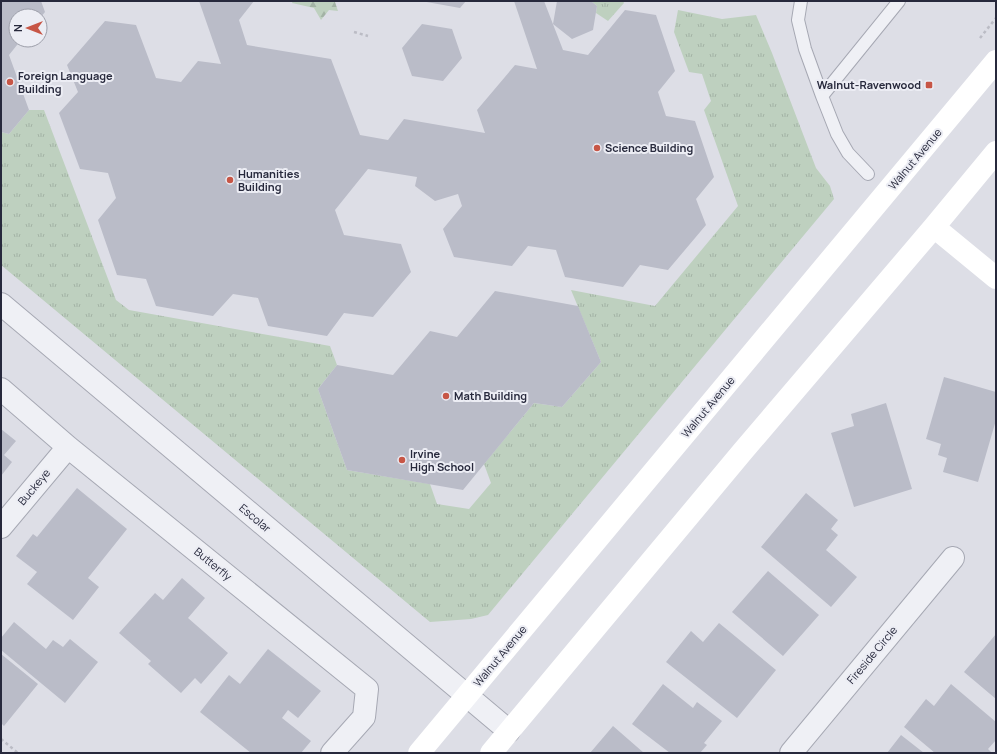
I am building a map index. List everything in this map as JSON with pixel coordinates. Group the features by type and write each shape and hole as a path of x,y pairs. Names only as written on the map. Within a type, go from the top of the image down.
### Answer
{"main road":[{"name":"Walnut Avenue","path":"419,753 996,61"},
{"path":"491,753 743,451 996,152"},
{"path":"934,227 996,278"}],"street":[{"name":"Escolar","path":"1,304 509,731"},
{"name":"Butterfly","path":"1,389 68,446 367,689 364,717 332,753"},
{"name":"Buckeye","path":"1,527 68,446"},
{"name":"Fireside Circle","path":"791,753 953,558"}],"lane":[{"path":"801,1 798,20 805,49 822,96 837,134 848,153 868,174"},
{"path":"822,96 899,1"}],"path":[{"path":"354,32 368,36"},
{"path":"1,739 18,753"}],"green space":[{"path":"293,1 335,2 338,11 329,10 321,20 314,8 292,3"},
{"path":"591,1 623,1 624,3 608,21 596,13 597,6"},
{"path":"678,10 722,19 756,15 816,168 830,186 834,199 488,615 471,619 430,622 1,265 1,132 9,134 29,110 44,110 116,300 129,310 330,346 337,365 318,389 347,470 430,484 437,504 469,509 491,483 484,464 534,403 562,407 601,362 571,290 655,306 738,206 704,110 711,101 702,74 689,72 674,32"}],"building":[{"name":"Foreign Language Building","path":"1,1 41,1 44,8 8,8 8,48 15,48 9,55 29,110 9,134 1,132"},
{"path":"199,1 254,1 239,20 247,45 331,59 360,135 388,140 404,119 485,133 477,110 515,65 537,69 514,1 544,1 563,50 588,55 625,10 656,15 675,71 658,92 666,116 695,121 714,177 696,199 706,225 668,270 640,265 623,287 565,277 556,250 528,246 512,266 454,257 443,229 462,206 458,194 435,201 415,186 417,177 368,169 335,210 344,235 401,244 411,272 373,317 344,313 327,336 268,326 258,298 233,294 213,316 156,306 146,279 117,275 98,220 116,198 108,173 80,169 59,113 78,92 67,65 105,21 136,25 156,78 181,82 198,61 221,64"},
{"path":"421,1 466,1 460,8"},
{"path":"557,1 591,1 597,6 593,30 572,39 553,24"},
{"path":"422,24 452,29 462,58 443,81 412,76 402,48"},
{"name":"Math Building","path":"495,291 578,306 601,362 562,407 534,403 463,490 347,470 318,389 337,365 393,375 430,331 457,337"},
{"path":"944,377 996,392 996,420 978,482 943,472 947,458 938,455 941,444 926,439"},
{"path":"886,403 912,489 854,507 831,433 854,426 851,414"},
{"path":"1,429 16,441 4,455 12,462 1,476"},
{"path":"77,488 127,529 88,578 99,587 73,620 27,584 37,572 16,556 33,534 37,537"},
{"path":"806,493 838,520 831,529 838,535 826,550 857,577 831,607 761,547"},
{"path":"768,571 819,615 783,656 732,612"},
{"path":"182,578 205,598 188,618 228,653 201,684 195,678 181,693 148,664 151,661 119,633 155,593 163,600"},
{"path":"14,622 46,649 53,640 63,647 70,639 98,662 65,703 1,650 1,638"},
{"path":"719,623 776,670 737,718 666,662 691,631 703,642"},
{"path":"996,634 996,699 964,672"},
{"path":"268,649 321,691 298,718 288,710 282,718 311,741 301,753 251,753 200,712 229,675 240,684"},
{"path":"1,654 38,684 4,726 1,723"},
{"path":"663,684 693,708 697,702 722,721 704,743 707,745 700,753 670,753 632,724"},
{"path":"951,684 996,722 996,740 988,749 992,753 935,753 904,727 926,699 934,706"},
{"path":"613,726 644,753 590,753"},
{"path":"901,735 924,753 887,753"}],"place":[{"name":"Foreign Language Building","path":"10,82"},
{"name":"Walnut-Ravenwood","path":"929,85"},
{"name":"Science Building","path":"597,148"},
{"name":"Humanities Building","path":"230,180"},
{"name":"Math Building","path":"446,396"},
{"name":"Irvine High School","path":"402,460"}]}
